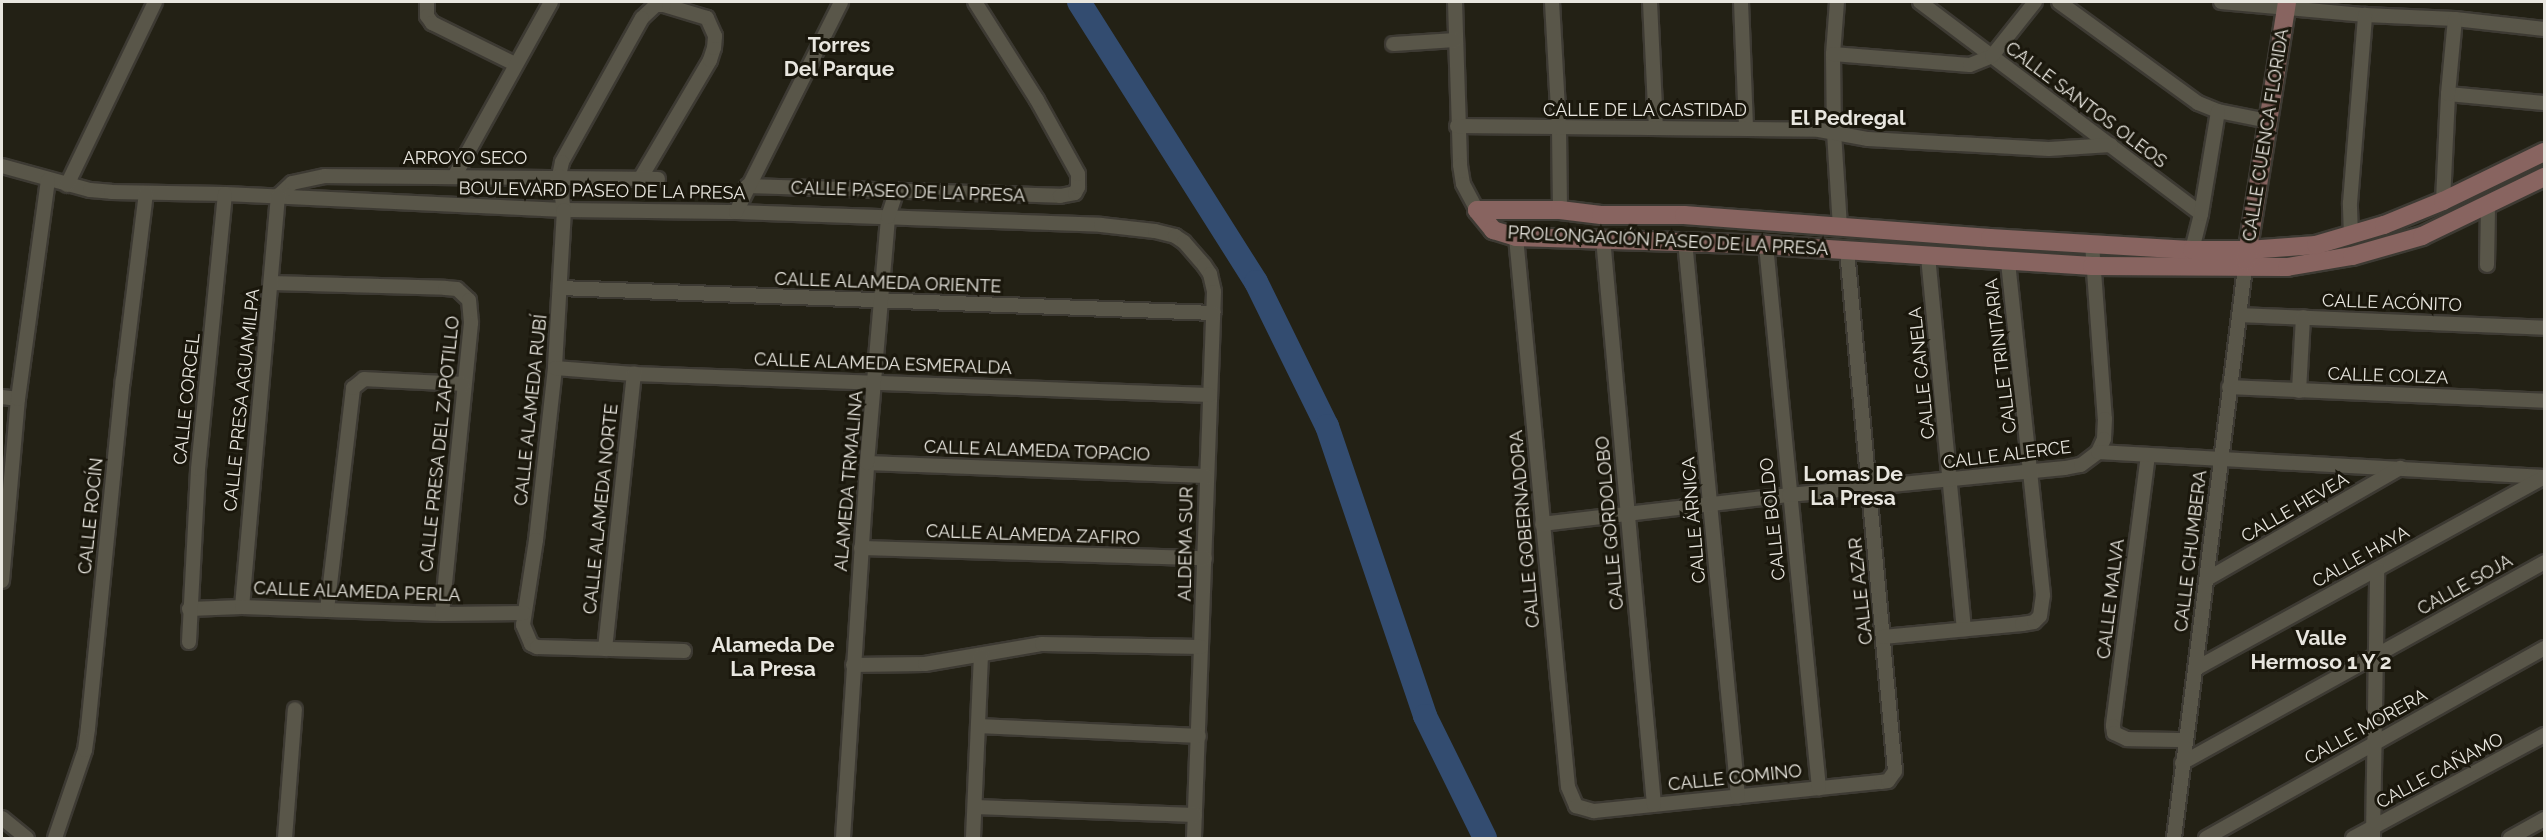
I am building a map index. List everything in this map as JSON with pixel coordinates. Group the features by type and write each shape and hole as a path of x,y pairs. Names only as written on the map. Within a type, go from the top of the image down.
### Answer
{"street":[{"path":"67,184 155,2"},
{"path":"427,2 427,16 432,23 515,64"},
{"path":"454,177 551,2"},
{"path":"736,212 841,2"},
{"name":"CALLE PASEO DE LA PRESA","path":"747,186 896,193 1069,196 1078,187 1078,174 1038,100 975,2"},
{"path":"1455,2 1456,126 1463,184 1477,210"},
{"path":"1552,2 1559,128 1560,210"},
{"path":"1650,2 1656,128"},
{"path":"1741,2 1746,128"},
{"path":"1837,2 1833,54 1834,132 1840,227"},
{"name":"CALLE SANTOS OLEOS","path":"1920,2 2201,214"},
{"path":"1833,54 1948,65 1970,64 1992,56 2035,2"},
{"path":"2059,2 2177,89 2218,111 2268,121"},
{"path":"2221,2 2286,5 2365,15 2455,19 2544,29"},
{"path":"559,176 569,144 642,18 656,5 664,5 707,18 715,36 714,48 710,60 640,179"},
{"name":"CALLE CUENCA FLORIDA","path":"2245,268 2286,5"},
{"path":"2351,236 2350,203 2365,15"},
{"path":"2443,201 2448,94 2455,19"},
{"path":"1393,44 1456,40"},
{"path":"2448,94 2544,103"},
{"path":"2192,250 2201,214 2218,111"},
{"name":"CALLE DE LA CASTIDAD","path":"1456,126 1746,128 1834,132 1868,139 2049,149 2111,145"},
{"path":"2248,250 2316,245 2351,236 2443,201 2544,152"},
{"name":"BOULEVARD PASEO DE LA PRESA","path":"2,166 90,190 278,196 564,210 736,212 1128,227 1175,236 1196,255"},
{"name":"ARROYO SECO","path":"278,196 292,183 306,178 559,176 658,179"},
{"name":"CALLE ALAMEDA RUBÍ","path":"559,176 564,210 555,368 523,625 531,644 545,648 605,649"},
{"path":"2245,268 2287,267 2389,247 2422,236 2544,177"},
{"path":"2,582 18,399 48,180"},
{"name":"CALLE ROCÍN","path":"55,838 85,750 123,380 146,193"},
{"name":"ALAMEDA TRMALINA","path":"843,838 867,462 888,217 896,193"},
{"name":"CALLE CORCEL","path":"189,642 198,469 225,194"},
{"name":"CALLE PRESA AGUAMILPA","path":"242,607 278,196"},
{"path":"2487,265 2488,206"},
{"name":"PROLONGACIÓN PASEO DE LA PRESA","path":"1477,210 1560,210 1601,214 1684,215 2092,244 2192,250 2248,250"},
{"name":"PROLONGACIÓN PASEO DE LA PRESA","path":"1477,210 1493,230 1516,237 1766,245 2092,266 2245,268"},
{"name":"CALLE GOBERNADORA","path":"1516,237 1568,787 1576,806 1585,810"},
{"name":"CALLE GORDOLOBO","path":"1603,238 1654,805"},
{"name":"CALLE ÁRNICA","path":"1685,241 1738,796"},
{"path":"2092,244 2105,419 2104,439 2098,452"},
{"name":"CALLE BOLDO","path":"1766,245 1819,788"},
{"name":"CALLE AZAR","path":"1847,251 1896,764 1893,777 1888,781"},
{"name":"ALDEMA SUR","path":"1194,838 1214,313 1210,274 1196,255"},
{"name":"CALLE CANELA","path":"1928,256 1964,629"},
{"name":"CALLE TRINITARIA","path":"1964,629 2034,622 2040,616 2043,595 2032,471 2008,262"},
{"name":"CALLE CHUMBERA","path":"2174,838 2245,268"},
{"name":"CALLE PRESA DEL ZAPOTILLO","path":"271,283 457,289 464,294 471,308 442,614"},
{"name":"CALLE ALAMEDA ORIENTE","path":"560,288 1214,313"},
{"name":"CALLE ACÓNITO","path":"2239,315 2544,328"},
{"path":"2300,391 2303,318"},
{"name":"CALLE ALAMEDA ESMERALDA","path":"555,368 634,374 1210,395"},
{"name":"CALLE ALAMEDA NORTE","path":"605,649 634,374"},
{"path":"327,610 353,388 364,380 463,384"},
{"name":"CALLE COLZA","path":"2229,387 2544,400"},
{"path":"2,397 18,399"},
{"name":"CALLE ALERCE","path":"1542,524 1789,495 1869,489 2081,465 2098,452 2544,477"},
{"name":"CALLE MALVA","path":"2148,455 2113,726 2114,733 2127,739 2186,740"},
{"name":"CALLE ALAMEDA TOPACIO","path":"867,462 1206,476"},
{"name":"CALLE HEVEA","path":"2207,579 2400,468"},
{"name":"CALLE HAYA","path":"2196,669 2544,477"},
{"name":"CALLE ALAMEDA ZAFIRO","path":"861,548 1205,558"},
{"name":"CALLE SOJA","path":"2182,763 2544,562"},
{"path":"2373,833 2377,568"},
{"name":"CALLE ALAMEDA PERLA","path":"189,609 242,607 442,614 524,613"},
{"path":"1883,637 1964,629"},
{"path":"853,665 925,664 1042,644 1201,647"},
{"name":"CALLE MORERA","path":"2206,838 2544,648"},
{"path":"605,649 684,651"},
{"path":"973,838 981,656"},
{"path":"285,838 295,709"},
{"path":"979,726 1199,736"},
{"name":"CALLE CAÑAMO","path":"2353,838 2373,833 2544,735"},
{"name":"CALLE COMINO","path":"1585,810 1888,781"},
{"path":"975,807 1195,815"},
{"path":"2,818 27,838"},
{"path":"2510,838 2544,819"}],"waterway":[{"path":"1079,2 1256,282 1327,426 1425,716 1485,838"}],"district":[{"name":"Torres Del Parque","path":"839,57"},
{"name":"El Pedregal","path":"1848,118"},
{"name":"Lomas De La Presa","path":"1853,486"},
{"name":"Valle Hermoso 1 Y 2","path":"2321,650"},
{"name":"Alameda De La Presa","path":"773,657"}]}
